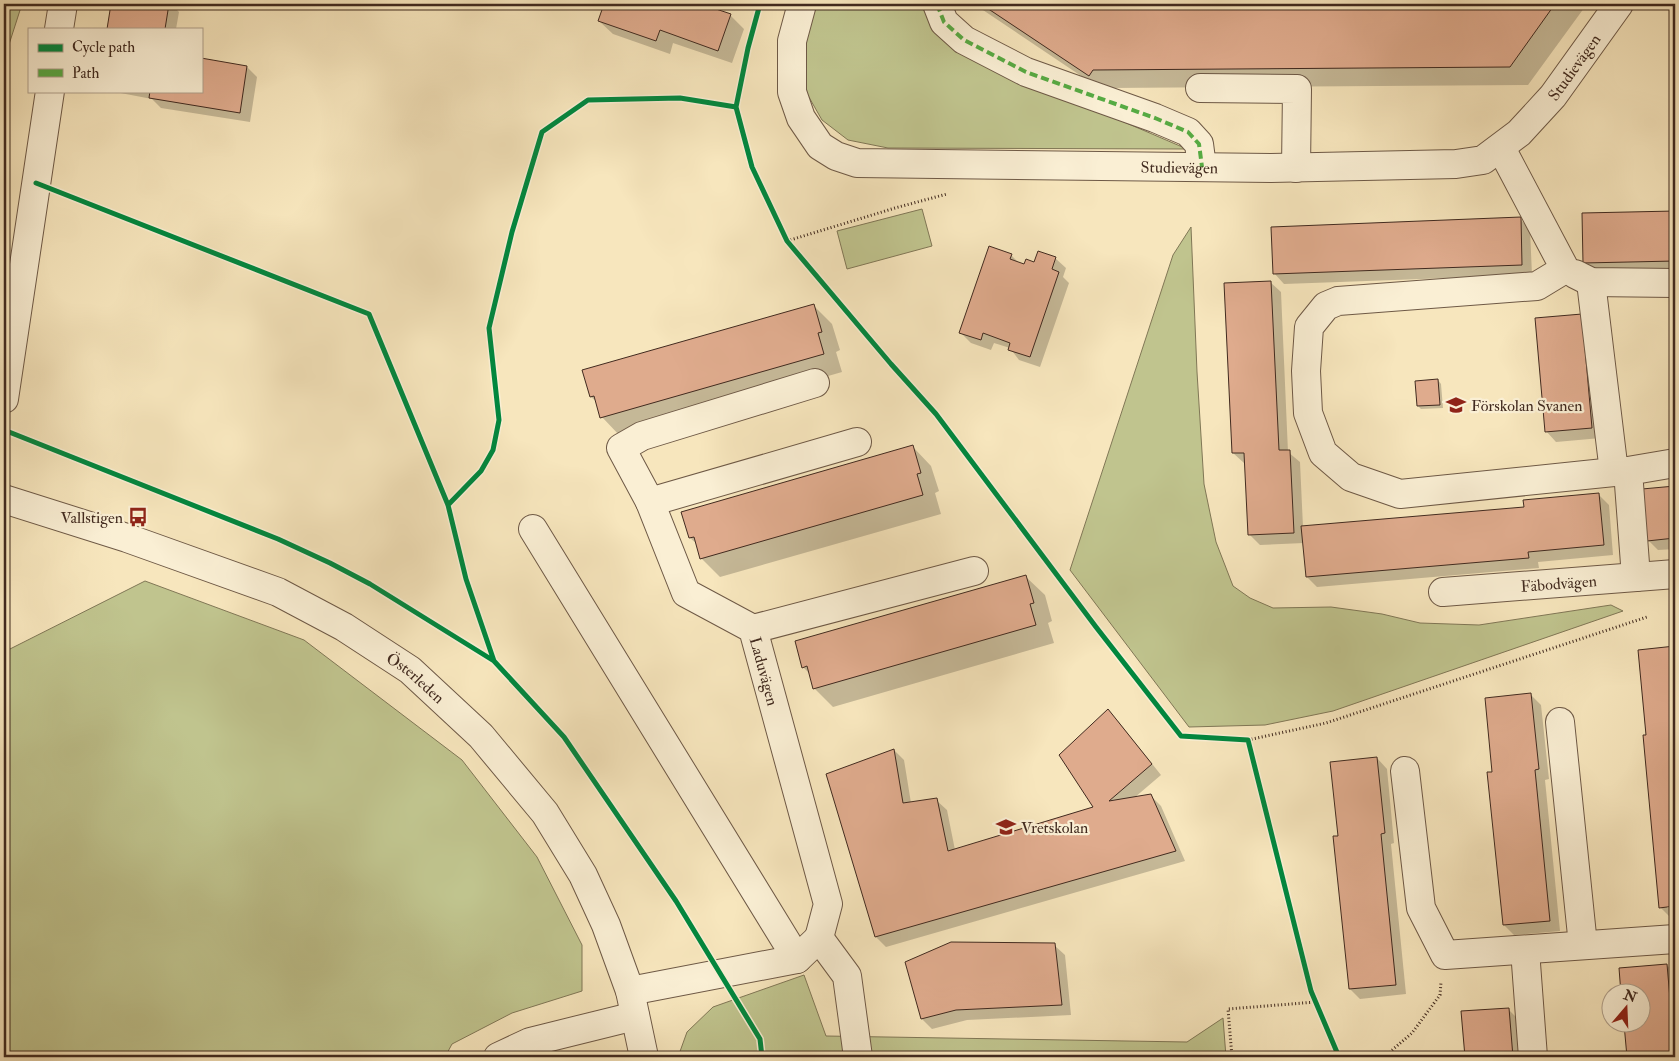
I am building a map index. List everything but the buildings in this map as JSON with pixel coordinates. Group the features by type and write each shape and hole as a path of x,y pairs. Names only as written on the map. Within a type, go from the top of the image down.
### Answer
{"street":[{"path":"60,28 63,4"},
{"name":"Studievägen","path":"802,4 792,40 792,92 801,118 820,146 836,156 857,163 1202,168 1456,164 1483,160 1519,133 1553,96 1619,4"},
{"path":"937,4 944,22 964,40 1026,72 1155,118 1188,132 1199,144 1202,168"},
{"path":"1200,88 1297,89 1296,168"},
{"path":"4,399 10,317 50,92"},
{"path":"1500,148 1565,269 1590,282 1675,283"},
{"path":"1565,269 1537,286 1338,301 1326,306 1309,327 1306,371 1308,412 1323,453 1352,477 1400,494 1675,464"},
{"path":"1590,282 1621,471 1636,577"},
{"name":"Laduvägen","path":"816,383 642,436 621,448 650,502 686,593 753,629 828,904 819,938"},
{"path":"650,502 858,442"},
{"name":"Österleden","path":"4,499 127,538 278,592 344,627 410,670 481,736 545,813 583,875 606,925 632,1004 644,1057"},
{"path":"533,529 797,959"},
{"path":"753,629 974,571"},
{"name":"Fäbodvägen","path":"1443,592 1675,574"},
{"path":"1560,722 1583,946"},
{"path":"1405,771 1421,908 1445,955 1675,939"},
{"path":"498,1057 530,1042 632,1004 797,959 819,938 847,976 858,1057"},
{"path":"1525,950 1533,1057"}],"path":[{"path":"760,4 748,48 736,107 752,166 787,241 936,414 1096,627 1181,736 1248,740 1326,723 1647,617"},
{"path":"787,241 895,208 946,194 956,194"},
{"path":"1248,740 1311,991 1339,1057"},
{"path":"1384,1057 1412,1034 1440,995 1445,955"},
{"path":"735,997 760,1040 762,1057"},
{"path":"1232,1057 1228,1009 1316,1002"}],"green space":[{"path":"4,4 22,4 4,60"},
{"path":"814,4 923,4 928,20 954,49 1187,149 888,148 848,140 822,120 806,92 805,37"},
{"path":"922,209 932,246 847,269 837,231"},
{"path":"1191,227 1204,484 1216,542 1233,586 1250,598 1273,608 1331,607 1382,614 1420,623 1479,625 1611,605 1623,611 1333,711 1265,725 1189,727 1070,570 1173,255"},
{"path":"145,581 304,640 462,760 537,857 582,945 582,991 512,1013 452,1044 445,1057 4,1057 4,652"},
{"path":"804,975 826,1036 1187,1042 1223,1018 1226,1057 678,1057 687,1032 713,1007"}],"marked path":[{"path":"937,4 944,22 964,40 1026,72 1155,118 1188,132 1199,144 1202,167"}],"cycle path":[{"path":"760,4 748,48 736,107 752,167 787,241 936,414 1096,627 1181,736 1248,740 1311,991 1339,1057"},
{"path":"448,505 481,471 493,450 499,420 489,328 512,232 542,132 588,100 680,98 736,107"},
{"path":"36,183 369,314 448,505 466,579 494,661"},
{"path":"4,430 278,539 330,563 370,584 494,661 564,737 676,901 760,1039 762,1057"}],"place":[{"name":"Förskolan Svanen","path":"1456,405"},
{"name":"Vallstigen","path":"138,517"},
{"name":"Vretskolan","path":"1006,827"}]}
